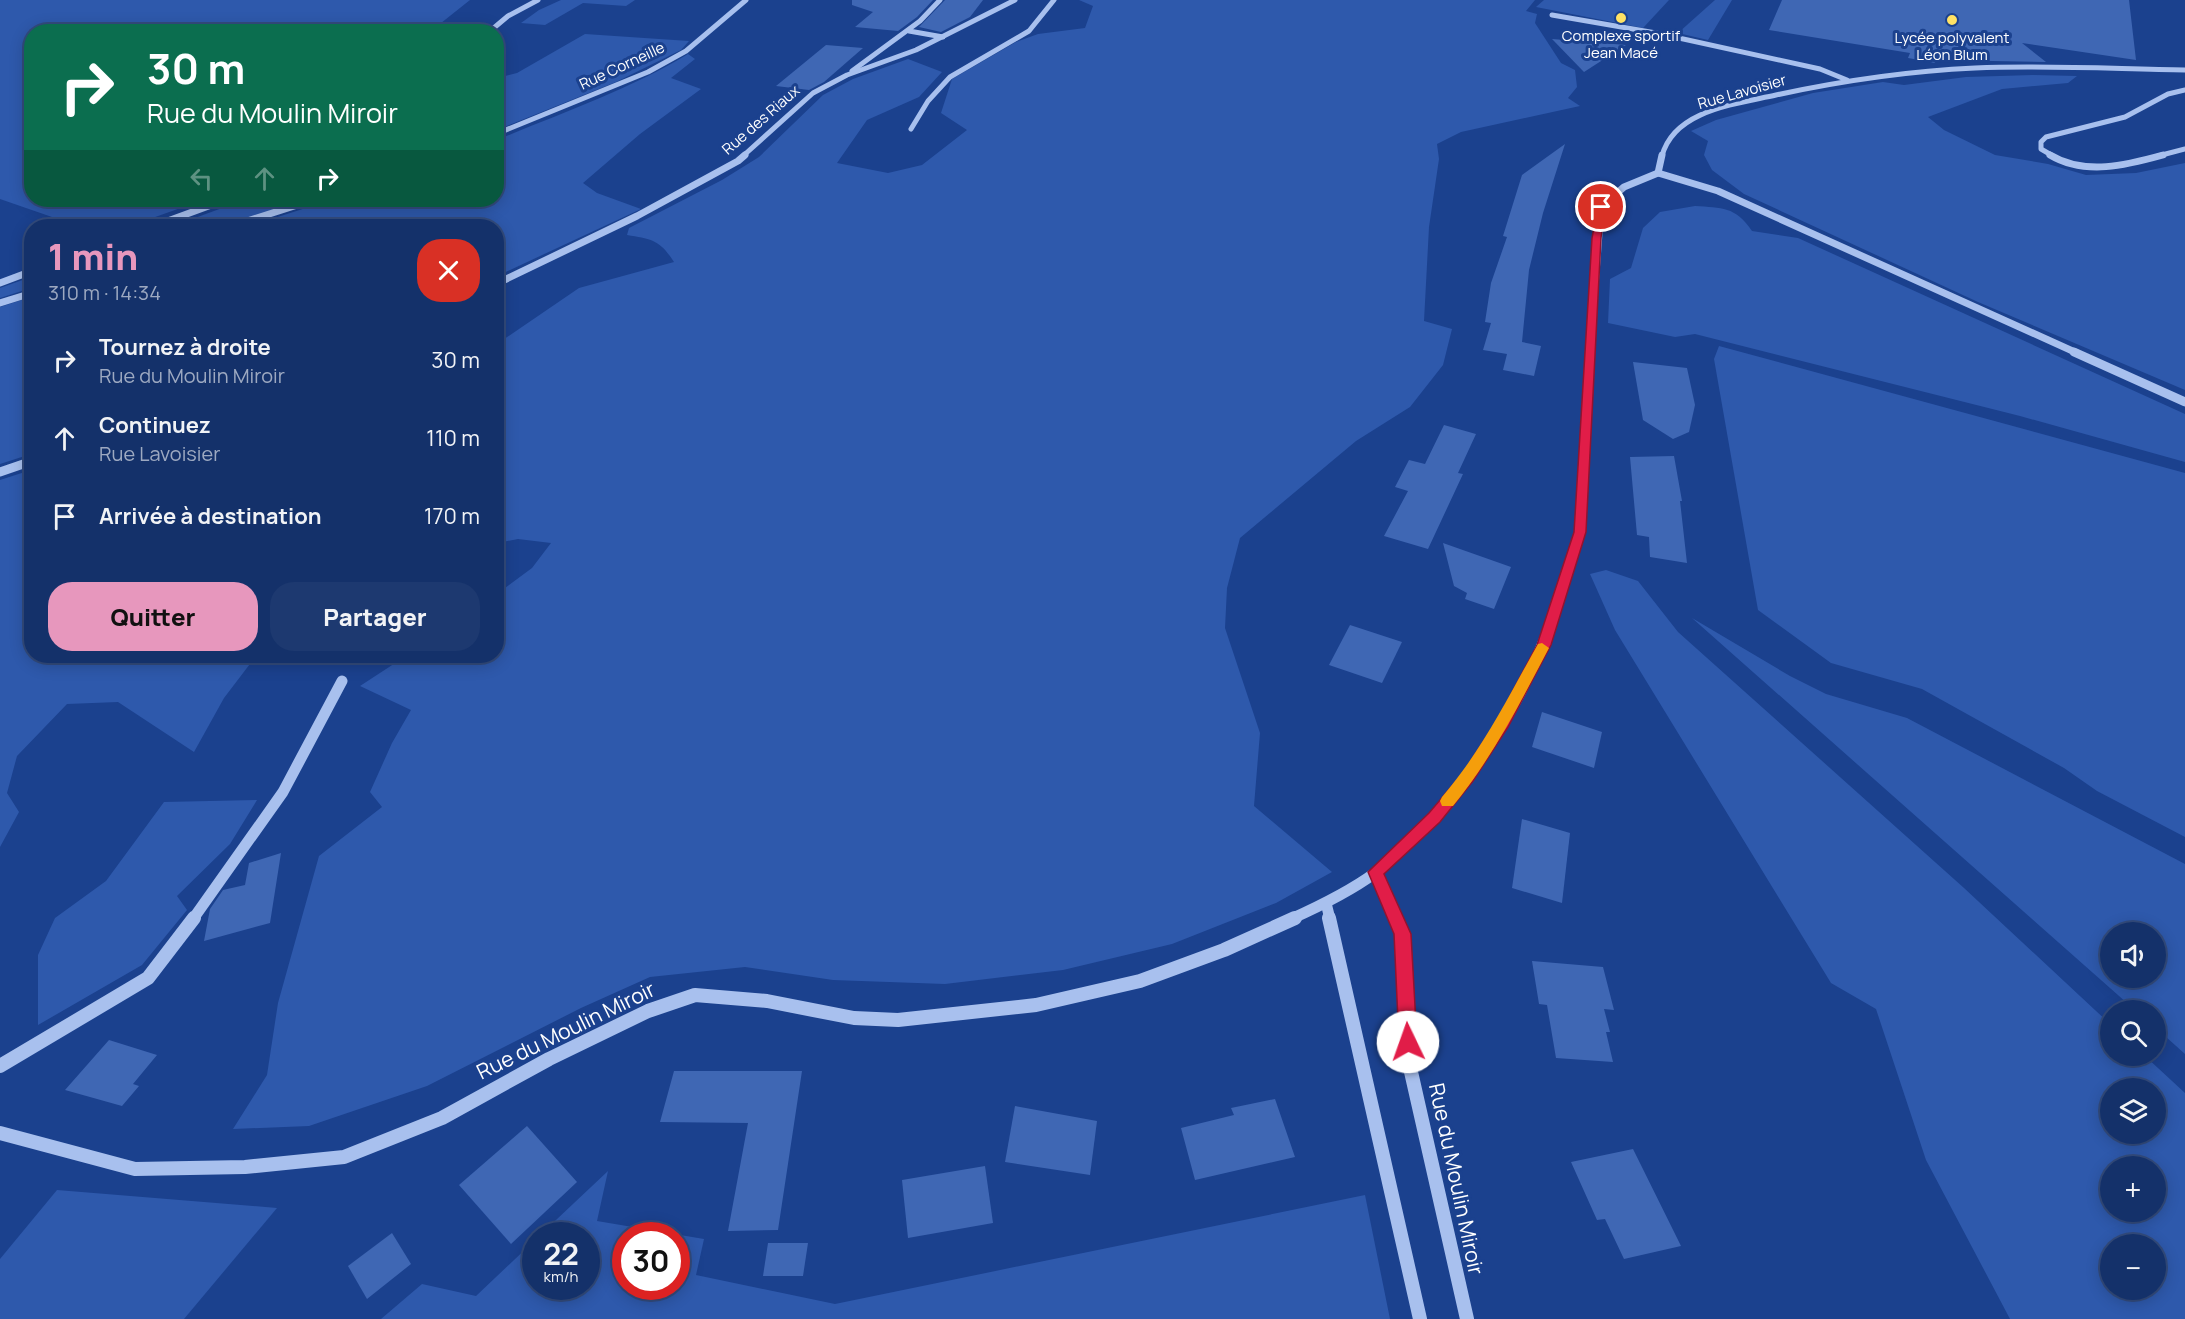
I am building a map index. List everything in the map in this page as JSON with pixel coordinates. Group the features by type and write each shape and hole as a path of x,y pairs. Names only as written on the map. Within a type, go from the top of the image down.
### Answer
{"street":[{"path":"498,24 508,16 538,0"},
{"name":"Rue Corneille","path":"504,131 648,72 686,51 746,0"},
{"path":"847,75 871,54 909,31 933,10 940,0"},
{"name":"Rue des Riaux","path":"504,280 637,216 738,161 813,93 847,75 943,37 1015,0"},
{"path":"911,129 928,101 950,77 1029,32 1054,0"},
{"path":"1552,15 1656,33 1820,69 1847,80"},
{"path":"909,31 943,37"},
{"name":"Rue Lavoisier","path":"1658,173 1665,146 1673,132 1686,123 1744,103 1847,80 1976,68 2185,70"},
{"path":"2185,90 2160,96 2138,111 2124,117 2046,138 2041,142 2041,149 2052,158 2066,163 2106,168 2185,149"},
{"path":"1658,173 1718,191 2185,402"},
{"name":"Rue du Moulin Miroir","path":"0,1133 135,1169 245,1167 344,1157 442,1118 549,1059 638,1016 695,994 767,1001 854,1018 898,1020 1036,1005 1140,981 1224,950 1326,903 1376,872 1434,818 1468,777 1503,723 1544,645 1580,532 1597,238 1601,207 1624,187 1658,173"},
{"path":"173,219 206,207"},
{"path":"254,219 291,207"},
{"path":"0,283 24,274"},
{"path":"0,303 24,296"},
{"path":"0,472 24,464"},
{"path":"0,1066 148,978 213,893 283,792 342,681"},
{"name":"Rue du Moulin Miroir","path":"1376,872 1402,934 1409,1064 1467,1319"},
{"path":"1326,903 1420,1319"}],"shaded area":[{"path":"0,0 470,0 440,24 24,24 24,207 183,207 150,219 58,219 0,199"},
{"path":"561,0 635,0 626,6 583,3 545,25 521,23 539,10"},
{"path":"1079,0 1535,0 1526,11 1537,14 1535,23 1561,63 1575,70 1577,87 1568,98 1580,106 1461,132 1437,144 1439,159 1429,227 1424,321 1452,329 1443,365 1410,407 1356,441 1240,538 1227,588 1225,628 1260,733 1254,806 1332,872 1276,903 1172,944 1063,970 945,984 833,980 745,967 650,977 581,1008 427,1086 309,1126 233,1129 267,1075 278,1003 319,856 382,807 370,792 392,743 411,710 360,686 395,663 504,663 504,589 532,568 551,543 518,539 504,542 504,339 579,288 674,262 655,242 627,235 629,228 722,180 759,157 823,95 853,79 908,59 942,72 919,97 867,120 837,163 888,173 922,165 967,130 941,113 952,79 1016,42 1038,34 1085,28 1093,6"},
{"name":"Complexe sportif Jean Macé","path":"1544,0 1669,0 1643,28 1536,7"},
{"path":"1715,0 1732,0 1708,40 1678,33"},
{"path":"585,34 689,41 681,50 616,82 504,127 504,76 517,73"},
{"path":"688,54 695,59 671,78 701,89 640,134 583,183 597,193 641,209 504,273 504,219 271,219 309,207 504,207 504,137 619,90"},
{"path":"2077,76 2068,83 2002,89 1928,117 1944,130 1995,155 2048,164 2086,175 2136,173 2185,163 2185,390 1978,302 1744,194 1712,170 1704,155 1708,141 1691,131 1716,120 1813,93 1883,82 1904,85 1966,77"},
{"path":"1695,206 1720,208 1734,213 1752,231 1798,238 2185,414 2185,462 2020,416 1695,334 1675,337 1608,323 1610,279 1631,268 1643,228 1660,212"},
{"path":"225,207 283,207 245,219 192,219"},
{"path":"24,279 24,290 0,298 0,288"},
{"path":"24,299 24,456 0,464 0,307"},
{"path":"1719,346 2185,473 2185,837 2097,791 2064,768 1922,689 1831,663 1758,610 1714,359"},
{"path":"24,472 24,663 251,663 224,698 194,752 118,702 67,704 17,756 7,793 19,812 0,847 0,480"},
{"path":"1606,570 1638,581 1678,632 1964,888 2100,1015 2100,1066 2156,1066 2185,1093 2185,1319 2010,1319 1926,1160 1876,1009 1831,983 1615,630 1590,574"},
{"path":"1692,618 1790,676 1826,694 1907,718 2185,864 2185,1054 2166,1037 2166,1000 2124,1000 2110,988 2166,988 2166,922 2100,922 2100,979"},
{"path":"257,800 230,844 177,896 187,910 142,965 38,1025 38,955 55,918 106,881 164,802"},
{"path":"608,1171 597,1221 612,1224 612,1300 690,1300 690,1237 704,1239 696,1275 835,1304 1365,1195 1390,1319 381,1319 422,1284 476,1296 522,1252 522,1300 600,1300 600,1222 554,1222"},
{"path":"57,1190 277,1208 184,1319 0,1319 0,1259"}],"building":[{"path":"852,0 933,0 917,17 898,31 855,27 873,12 852,5"},
{"path":"945,0 983,0 970,17 941,32 919,27"},
{"name":"Lycée polyvalent Léon Blum","path":"1782,0 2129,0 2136,60 2022,43 2046,62 1936,60 1935,63 1908,58 1910,53 1769,30"},
{"path":"1552,39 1626,45 1584,72"},
{"path":"826,45 863,48 824,82 809,90 776,86"},
{"path":"1565,144 1543,213 1529,270 1522,342 1541,346 1534,376 1503,370 1507,354 1483,350 1491,323 1485,322 1491,283 1507,237 1503,236 1522,175"},
{"path":"1633,362 1687,368 1695,405 1689,432 1673,439 1643,420"},
{"path":"1444,425 1476,434 1458,473 1463,474 1428,549 1384,536 1408,491 1395,487 1409,460 1425,464"},
{"path":"1674,456 1682,501 1680,501 1687,563 1650,557 1649,537 1637,535 1630,457"},
{"path":"1443,543 1511,567 1494,609 1465,599 1467,593 1454,586"},
{"path":"1350,625 1402,642 1382,683 1329,665"},
{"path":"1542,712 1602,732 1594,768 1532,747"},
{"path":"1522,819 1570,833 1562,903 1512,888"},
{"path":"281,853 270,923 204,941 210,909 223,890 245,885 249,863"},
{"path":"1532,961 1603,967 1614,1010 1604,1009 1610,1032 1606,1032 1613,1062 1556,1058 1547,1005 1539,1004"},
{"path":"109,1040 157,1055 133,1084 139,1086 122,1106 65,1090"},
{"path":"674,1071 802,1071 778,1230 728,1231 748,1123 660,1122"},
{"path":"1275,1099 1295,1157 1195,1180 1181,1128 1234,1115 1231,1108"},
{"path":"1015,1106 1097,1121 1090,1175 1005,1162"},
{"path":"527,1126 577,1182 534,1222 522,1222 522,1234 511,1244 459,1185"},
{"path":"1633,1149 1681,1246 1624,1259 1605,1219 1597,1220 1571,1162"},
{"path":"985,1166 993,1223 908,1238 902,1180"},
{"path":"392,1233 411,1264 367,1299 348,1266"},
{"path":"768,1243 808,1243 803,1276 763,1276"}],"slow traffic":[{"path":"1448,801 1468,777 1503,723 1542,648"}],"place":[{"name":"Complexe sportif Jean Macé","path":"1621,18"},
{"name":"Lycée polyvalent Léon Blum","path":"1952,20"}],"route":[{"path":"1408,1042 1402,934 1376,872 1434,818 1468,777 1503,723 1544,645 1580,532 1597,238 1601,207"}]}
